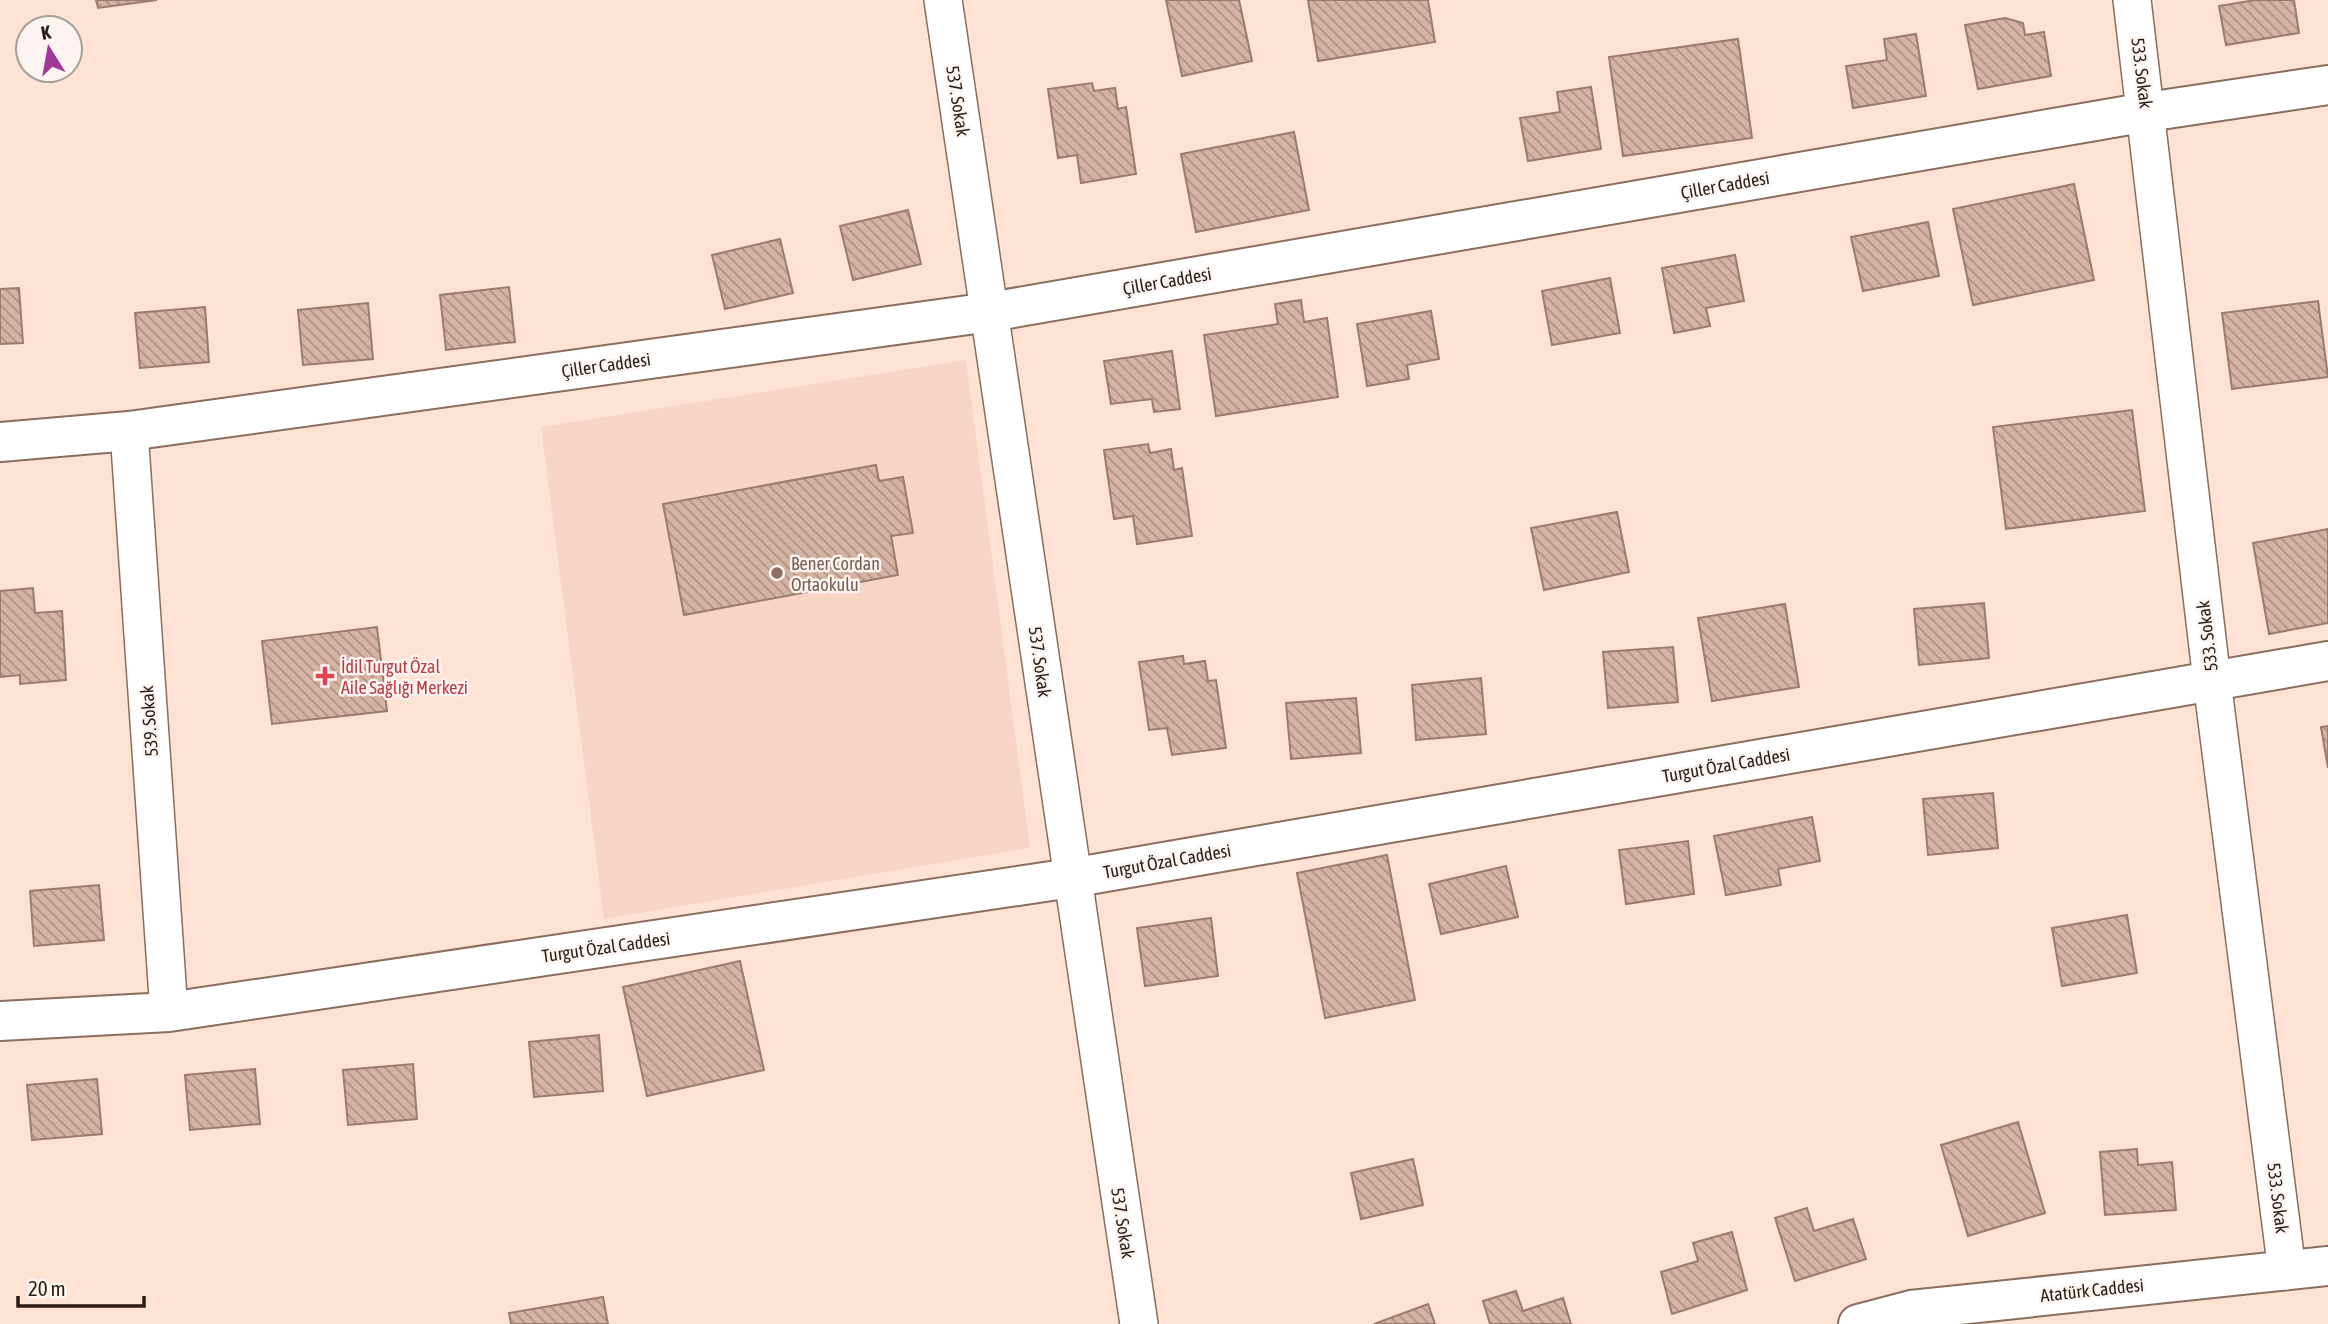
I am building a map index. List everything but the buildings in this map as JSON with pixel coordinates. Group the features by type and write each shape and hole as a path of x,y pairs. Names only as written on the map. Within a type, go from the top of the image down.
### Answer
{"street":[{"name":"537. Sokak","path":"943,0 1139,1324"},
{"name":"533. Sokak","path":"2132,0 2212,681 2287,1271"},
{"name":"Çiller Caddesi","path":"0,442 130,431 990,312 2147,112 2328,85"},
{"name":"539. Sokak","path":"130,431 169,1012"},
{"name":"Turgut Özal Caddesi","path":"0,1021 169,1012 1071,878 2328,661"},
{"name":"Atatürk Caddesi","path":"1858,1324 1911,1310 2328,1266"}],"shaded area":[{"name":"Bener Cordan Ortaokulu","path":"966,360 1030,848 604,919 541,427"}],"place":[{"name":"Bener Cordan Ortaokulu","path":"777,573"},
{"name":"İdil Turgut Özal Aile Sağlığı Merkezi","path":"325,676"}]}
